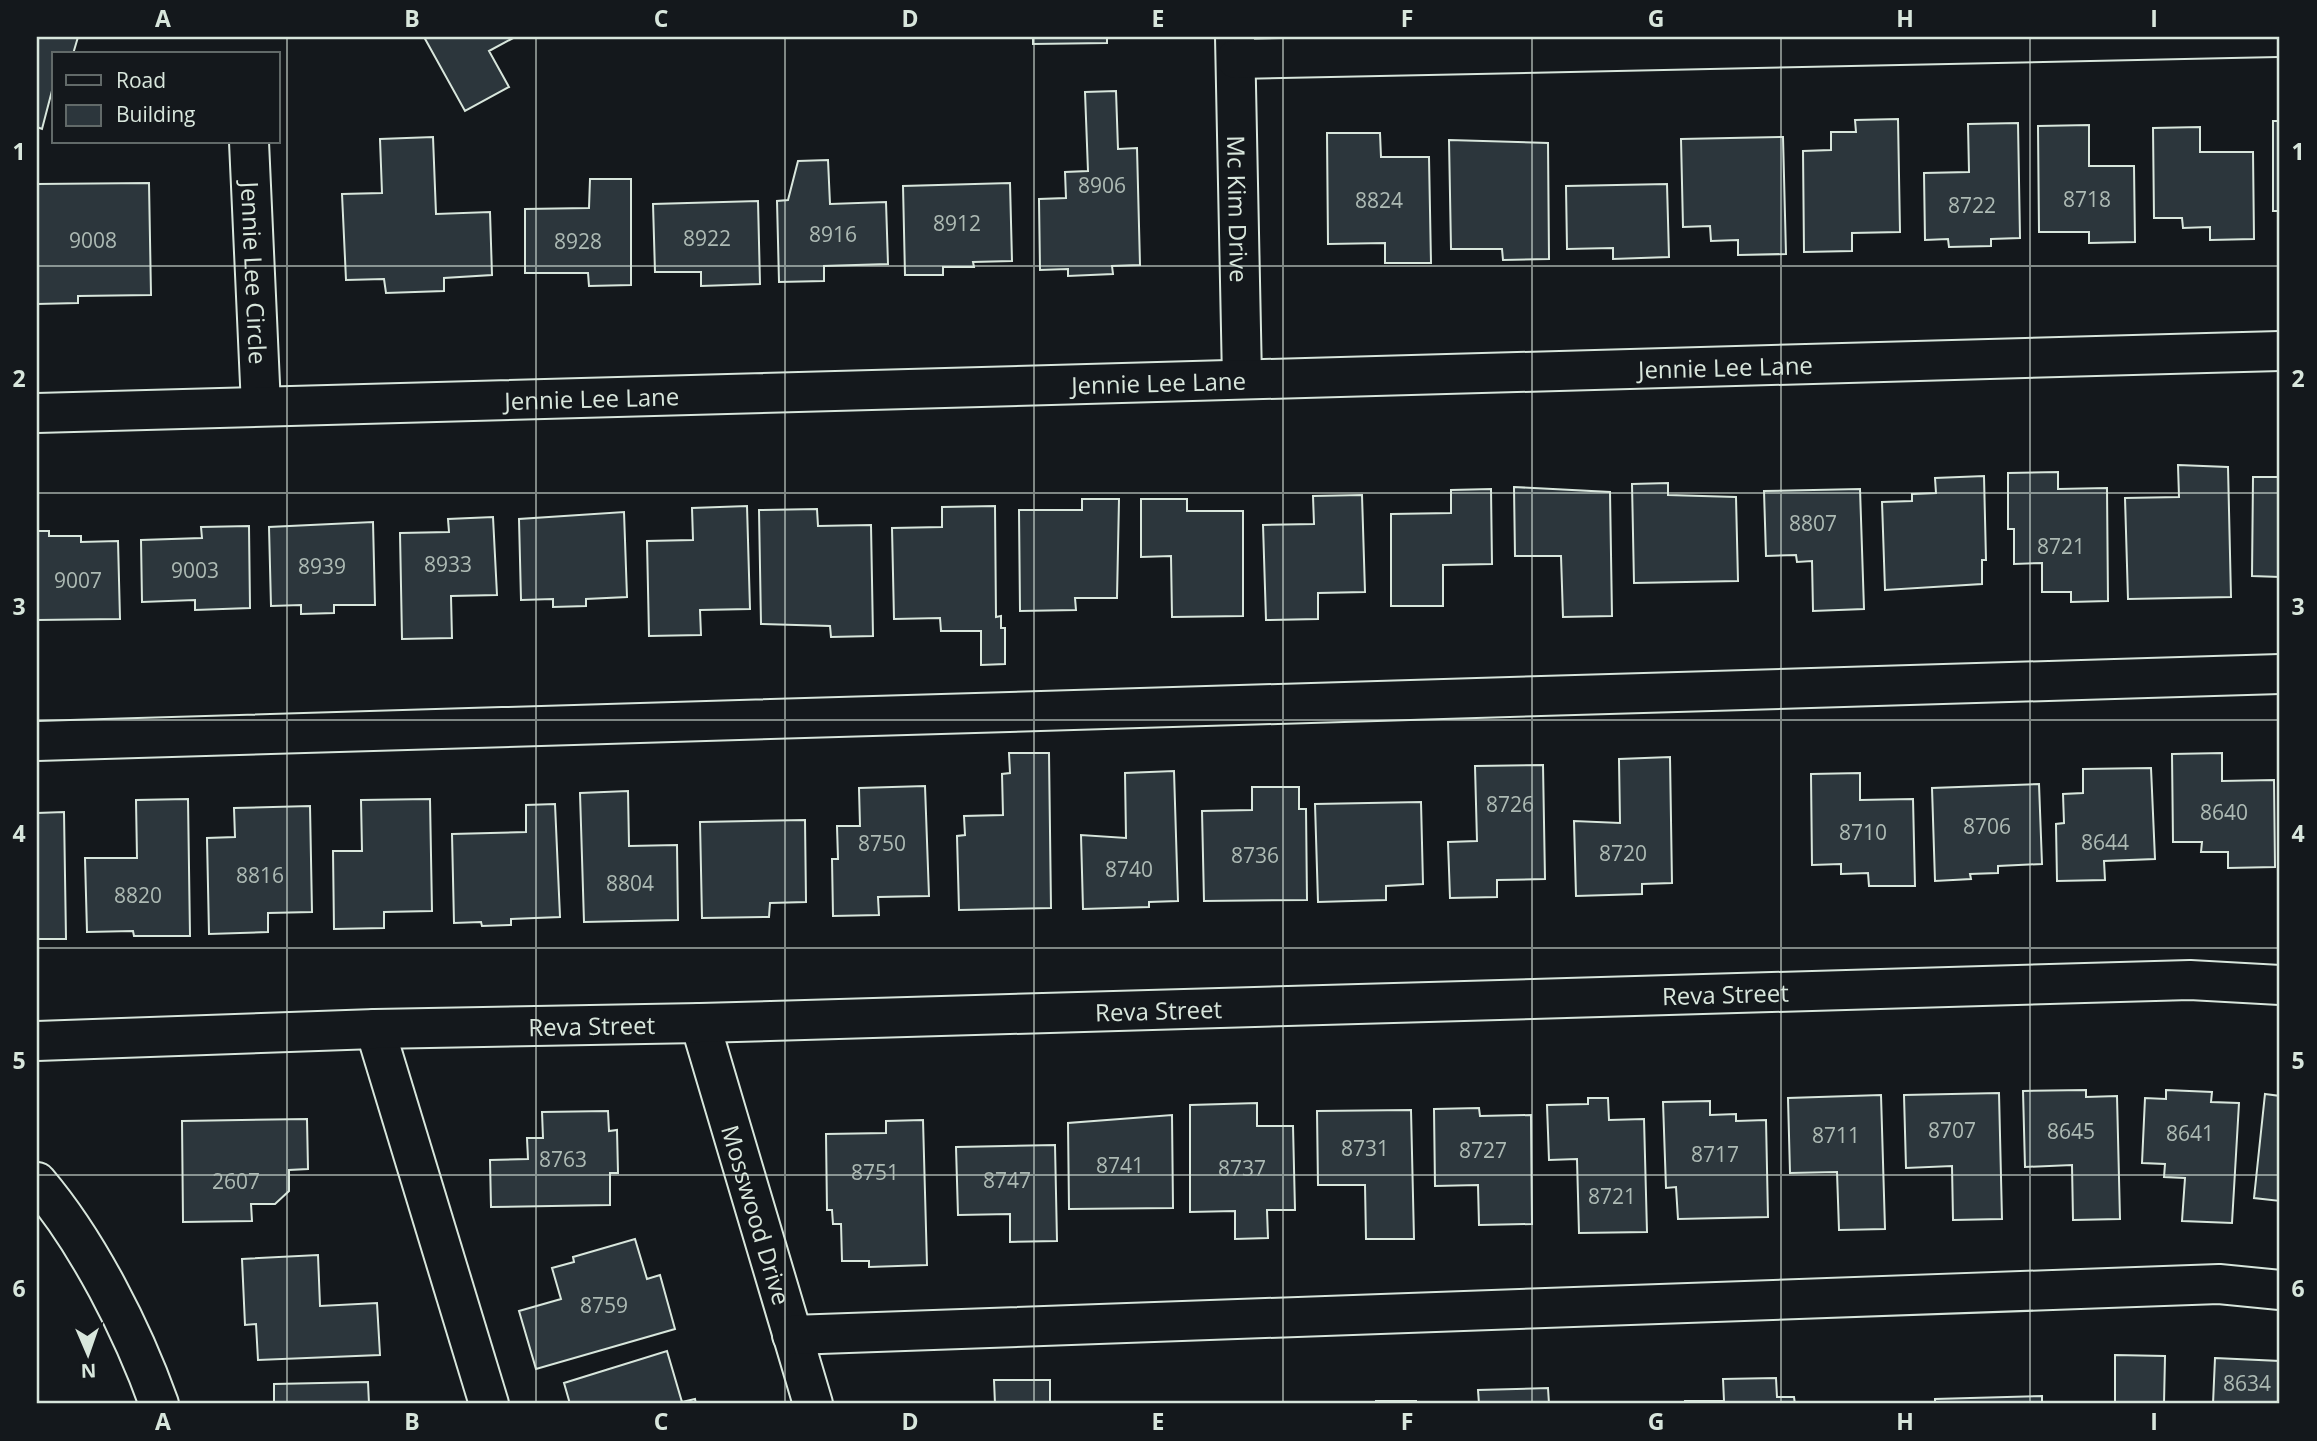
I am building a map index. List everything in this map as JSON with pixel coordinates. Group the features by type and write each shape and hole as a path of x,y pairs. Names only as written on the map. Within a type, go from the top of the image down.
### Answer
{"street":[{"path":"1236,48 2278,37"},
{"name":"Mc Kim Drive","path":"1236,48 1242,379"},
{"name":"Jennie Lee Circle","path":"249,144 261,406"},
{"name":"Jennie Lee Lane","path":"37,413 2280,351"},
{"path":"37,741 2280,674"},
{"name":"Reva Street","path":"37,1041 375,1029 700,1023 2190,980 2280,985"},
{"name":"Mosswood Drive","path":"700,1023 813,1404"},
{"path":"375,1029 489,1404"},
{"path":"37,1182 103,1279 152,1383 159,1404"},
{"path":"792,1335 2219,1284 2280,1290"}],"building":[{"path":"37,37 78,37 74,52 52,52 52,91 42,129 37,127"},
{"path":"424,37 515,37 489,51 509,87 465,111"},
{"path":"1033,37 1107,37 1107,43 1033,44"},
{"path":"1116,91 1118,149 1137,148 1140,265 1112,266 1113,274 1068,276 1068,269 1040,270 1039,199 1066,198 1065,172 1088,171 1085,92"},
{"path":"1898,119 1900,232 1852,233 1852,251 1804,252 1803,151 1831,150 1831,132 1856,132 1855,120"},
{"path":"2273,121 2280,121 2280,211 2273,211"},
{"path":"2018,123 2020,238 1991,239 1991,246 1949,247 1948,239 1925,240 1924,173 1969,172 1968,124"},
{"path":"2089,125 2089,166 2134,166 2135,242 2089,243 2089,232 2039,232 2038,126"},
{"path":"2200,127 2200,152 2253,152 2254,239 2210,240 2210,227 2183,228 2182,218 2154,218 2153,128"},
{"path":"1327,133 1380,133 1381,157 1429,157 1431,263 1385,263 1385,243 1328,244"},
{"path":"433,137 436,214 490,212 492,275 444,278 444,291 386,293 384,279 346,280 342,194 382,193 380,139"},
{"path":"1783,137 1786,254 1738,255 1738,240 1711,241 1710,226 1683,227 1681,139"},
{"path":"1449,140 1548,143 1549,259 1503,260 1502,249 1451,249"},
{"path":"828,160 830,204 886,202 888,264 824,266 824,281 779,282 777,201 788,200 798,161"},
{"path":"590,179 631,179 631,285 589,286 588,273 525,273 525,209 589,208"},
{"path":"149,183 151,295 78,296 78,303 37,304 37,184"},
{"path":"1010,183 1012,261 973,262 974,267 943,267 943,275 905,275 903,186"},
{"path":"1667,184 1669,257 1613,259 1613,248 1567,249 1566,186"},
{"path":"758,201 760,284 701,286 701,272 655,272 653,204"},
{"path":"2178,465 2228,467 2231,597 2128,599 2125,498 2179,497"},
{"path":"2058,472 2058,489 2107,488 2108,601 2071,602 2071,592 2042,592 2042,563 2014,564 2014,529 2008,529 2008,473"},
{"path":"1984,476 1986,560 1982,560 1982,584 1885,590 1882,502 1912,501 1912,494 1936,493 1935,478"},
{"path":"2253,477 2280,477 2280,577 2252,576"},
{"path":"1668,483 1668,495 1736,497 1738,581 1634,583 1632,484"},
{"path":"1514,487 1610,492 1612,616 1563,617 1561,556 1515,556"},
{"path":"1491,489 1492,564 1443,565 1443,606 1391,606 1391,514 1451,513 1451,490"},
{"path":"1860,489 1864,609 1813,611 1812,561 1797,562 1796,555 1766,556 1764,491"},
{"path":"1362,495 1365,592 1318,593 1318,619 1266,620 1263,525 1314,524 1313,496"},
{"path":"1082,499 1119,499 1117,598 1075,598 1076,610 1020,611 1019,510 1082,510"},
{"path":"1141,499 1187,499 1187,511 1243,511 1243,616 1172,617 1171,556 1141,557"},
{"path":"747,506 750,609 700,610 701,635 649,636 647,541 693,540 692,508"},
{"path":"995,506 996,617 1001,616 1001,628 1005,628 1005,664 981,665 981,631 941,631 940,618 894,619 892,528 942,527 942,507"},
{"path":"817,509 818,526 871,525 873,636 831,637 830,626 761,624 759,510"},
{"path":"624,512 627,597 586,599 586,606 553,607 553,599 521,600 519,519"},
{"path":"493,517 497,595 451,596 452,638 402,639 400,533 449,532 448,519"},
{"path":"373,522 375,605 334,605 334,613 301,614 301,605 271,606 269,527"},
{"path":"249,526 250,608 195,610 195,600 142,602 141,540 202,538 201,527"},
{"path":"37,531 49,531 49,536 81,536 81,542 118,541 120,619 37,620"},
{"path":"1009,753 1049,753 1051,908 959,910 957,836 965,835 964,816 1003,815 1002,774 1010,773"},
{"path":"2222,753 2222,781 2274,780 2275,867 2228,868 2228,852 2201,852 2202,842 2173,842 2172,754"},
{"path":"1670,757 1672,883 1642,884 1642,894 1576,896 1574,821 1620,823 1619,759"},
{"path":"1543,765 1545,879 1497,880 1497,897 1450,898 1448,842 1477,841 1475,766"},
{"path":"2151,768 2155,859 2104,861 2105,880 2057,881 2056,824 2064,823 2063,794 2083,793 2083,769"},
{"path":"1174,771 1178,901 1149,902 1149,907 1083,909 1081,835 1126,838 1125,773"},
{"path":"1860,773 1860,800 1913,799 1915,886 1869,886 1868,873 1841,874 1841,864 1812,865 1811,774"},
{"path":"2039,784 2042,864 1998,866 1998,873 1970,874 1971,879 1935,881 1932,788"},
{"path":"925,786 929,896 878,897 879,915 833,916 832,859 838,859 837,826 860,826 859,788"},
{"path":"1252,787 1299,787 1299,809 1306,809 1307,900 1204,901 1202,811 1252,810"},
{"path":"628,791 629,846 677,845 678,920 584,922 580,793"},
{"path":"188,799 190,936 134,936 133,931 87,932 85,858 137,858 136,800"},
{"path":"430,799 432,911 384,912 384,928 334,929 333,851 362,851 361,800"},
{"path":"1421,802 1423,884 1386,886 1386,900 1318,902 1315,804"},
{"path":"555,804 560,917 511,919 511,925 454,923 452,834 526,832 526,805"},
{"path":"310,806 312,912 268,913 268,932 209,934 207,838 235,837 234,808"},
{"path":"64,812 66,939 37,939 37,813"},
{"path":"805,820 806,902 770,903 769,917 702,918 700,822"},
{"path":"2086,1090 2086,1097 2117,1096 2120,1219 2073,1220 2072,1165 2025,1167 2023,1091"},
{"path":"2166,1090 2212,1092 2211,1102 2239,1103 2232,1223 2182,1221 2185,1178 2164,1177 2165,1164 2142,1163 2145,1098 2166,1099"},
{"path":"1999,1093 2002,1219 1953,1220 1952,1166 1906,1168 1904,1095"},
{"path":"2265,1094 2280,1096 2280,1201 2254,1198"},
{"path":"1881,1095 1885,1229 1839,1230 1837,1172 1790,1173 1788,1098"},
{"path":"1588,1098 1608,1098 1609,1120 1644,1119 1647,1232 1579,1233 1577,1159 1549,1160 1547,1105 1588,1104"},
{"path":"1710,1101 1710,1115 1736,1114 1736,1121 1766,1120 1768,1217 1678,1219 1676,1187 1666,1188 1663,1102"},
{"path":"1257,1103 1257,1126 1293,1126 1295,1210 1267,1210 1268,1238 1235,1239 1235,1211 1190,1212 1190,1105"},
{"path":"1479,1108 1480,1116 1531,1115 1532,1224 1479,1225 1478,1185 1435,1186 1434,1109"},
{"path":"1411,1110 1414,1239 1366,1239 1365,1185 1318,1185 1317,1111"},
{"path":"608,1111 609,1131 617,1130 618,1173 610,1173 610,1205 491,1207 490,1160 528,1159 527,1138 543,1138 542,1112"},
{"path":"1172,1115 1173,1208 1069,1209 1068,1123"},
{"path":"307,1119 308,1169 289,1170 289,1191 275,1204 251,1204 252,1221 183,1222 182,1121"},
{"path":"923,1120 927,1265 869,1267 869,1261 842,1261 841,1224 833,1224 832,1210 827,1210 826,1134 886,1133 886,1121"},
{"path":"1055,1145 1057,1241 1010,1242 1010,1214 958,1215 956,1147"},
{"path":"635,1239 647,1279 660,1275 675,1329 536,1369 519,1311 561,1299 552,1268 574,1262 573,1257"},
{"path":"318,1255 320,1306 377,1303 380,1355 258,1360 256,1324 245,1325 242,1259"},
{"path":"667,1351 682,1402 695,1399 696,1404 570,1404 564,1383"},
{"path":"2115,1355 2165,1356 2164,1404 2115,1404"},
{"path":"2215,1358 2280,1361 2280,1404 2213,1404"},
{"path":"1776,1378 1777,1397 1794,1397 1795,1404 1685,1404 1685,1401 1724,1401 1723,1379"},
{"path":"994,1380 1050,1380 1050,1404 995,1404"},
{"path":"368,1382 369,1404 274,1404 274,1384"},
{"path":"1548,1388 1549,1404 1479,1404 1478,1390"},
{"path":"2042,1396 2042,1404 1935,1404 1935,1399"},
{"path":"1376,1401 1416,1401 1416,1404 1376,1404"}]}
